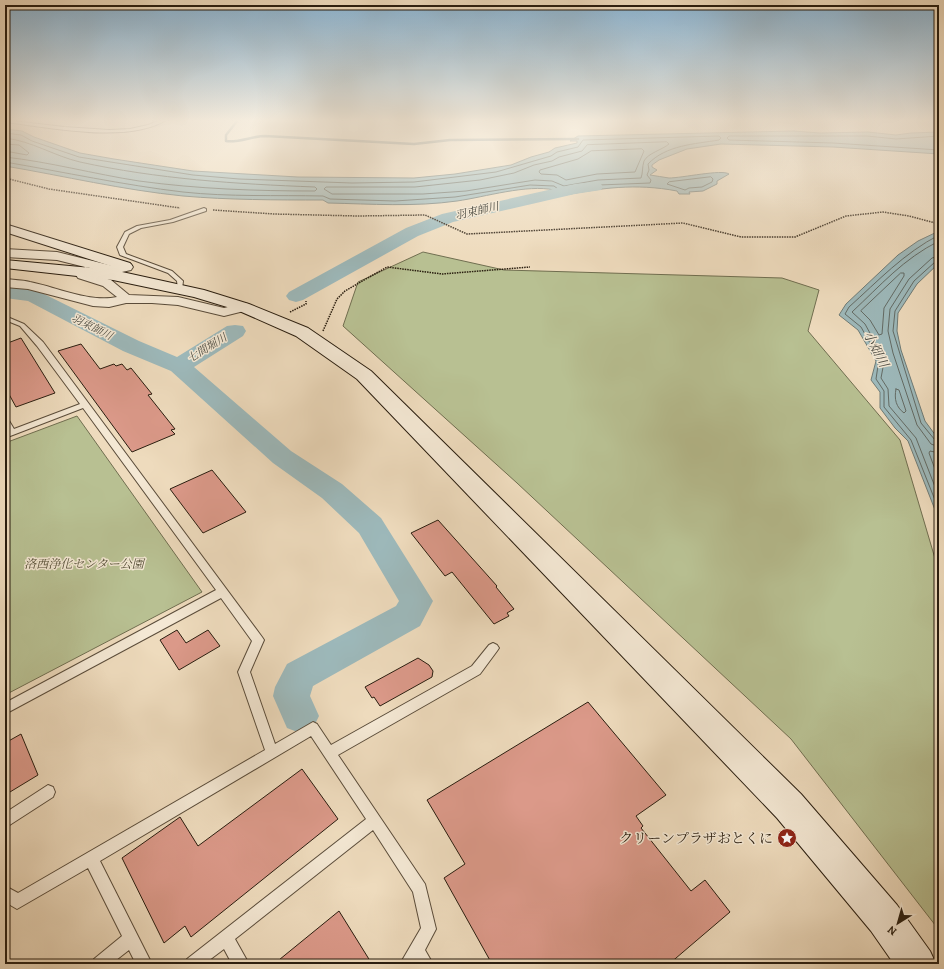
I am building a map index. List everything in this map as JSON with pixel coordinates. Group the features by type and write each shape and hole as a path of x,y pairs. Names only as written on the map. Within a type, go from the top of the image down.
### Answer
{"street":[{"path":"5,228 166,280 180,288"},
{"path":"5,253 57,256 113,270 127,267"},
{"path":"5,264 86,271 180,288 243,307 302,332 364,375 790,806 884,918 917,964"},
{"path":"86,271 82,275 107,283 126,299"},
{"path":"5,283 34,286 93,302 109,303 126,299 178,301 216,311 232,311 243,307"}],"lane":[{"path":"180,288 180,281 170,272 124,255 120,247 127,233 139,227 172,221 204,210"},
{"path":"5,318 22,325 36,339 258,640 244,672 272,753"},
{"path":"5,421 8,434 85,405"},
{"path":"5,709 222,592"},
{"path":"330,753 476,670 493,648"},
{"path":"5,893 18,902 313,728 420,889 430,929 408,964"},
{"path":"5,821 48,792"},
{"path":"192,964 374,821"},
{"path":"91,859 144,964"},
{"path":"99,964 131,938"},
{"path":"226,938 241,964"},
{"path":"417,950 426,964"}],"path":[{"path":"5,178 49,189 181,208 297,214 425,215 467,234 683,223 741,237 795,237 846,216 883,212 909,216 939,224"},
{"path":"319,343 337,299 345,291 387,267 442,274 530,267"},
{"path":"288,312 306,304 306,301"}],"green space":[{"path":"423,252 504,270 782,278 819,290 808,331 900,440 939,572 939,930 791,739 517,483 343,326 358,282"},
{"name":"洛西浄化センター公園","path":"77,416 202,592 5,695 5,443"}],"water":[{"path":"155,165 193,171 298,177 414,178 455,174 510,165 652,165 652,167 657,170 650,175 669,178 710,173 729,174 717,181 717,184 703,191 689,192 690,194 679,194 677,191 647,187 632,187 604,189 560,196 554,190 531,189 457,201 409,205 328,203 323,200 235,199 183,196 116,187 5,166"},
{"name":"小畑川","path":"939,231 939,263 917,284 898,313 897,331 901,350 925,421 939,440 939,520 908,441 895,428 880,408 880,392 871,380 876,361 858,330 839,315 846,304 898,255 918,241"}],"building":[{"path":"21,338 55,393 16,407 5,387 5,344"},
{"path":"81,344 100,369 114,364 116,366 122,364 127,370 131,368 152,394 148,395 175,429 171,430 175,434 132,452 58,351"},
{"path":"212,470 246,512 203,533 170,489"},
{"path":"438,520 497,586 496,587 514,609 507,613 509,616 494,624 452,572 445,576 411,533"},
{"path":"177,630 186,643 208,630 220,646 179,670 160,640"},
{"path":"418,658 429,665 433,671 432,677 380,706 374,697 372,698 365,687"},
{"path":"588,702 666,795 636,816 643,826 641,828 691,891 705,880 730,912 669,964 492,964 444,878 465,864 427,800"},
{"path":"21,734 38,775 5,795 5,743"},
{"path":"302,769 338,819 191,937 185,926 164,943 122,858 180,817 198,846"},
{"path":"339,911 372,964 274,964"}],"waterway":[{"name":"羽束師川","path":"296,296 412,232 448,218 575,189 595,187"},
{"name":"羽束師川","path":"5,292 33,296 131,346 179,366"},
{"name":"七間堀川","path":"179,366 235,331"},
{"path":"179,366 282,457 332,491 370,526 400,577 417,601 408,616 300,675 293,687 291,696 300,716"}],"place":[{"name":"クリーンプラザおとくに","path":"787,838"}]}
